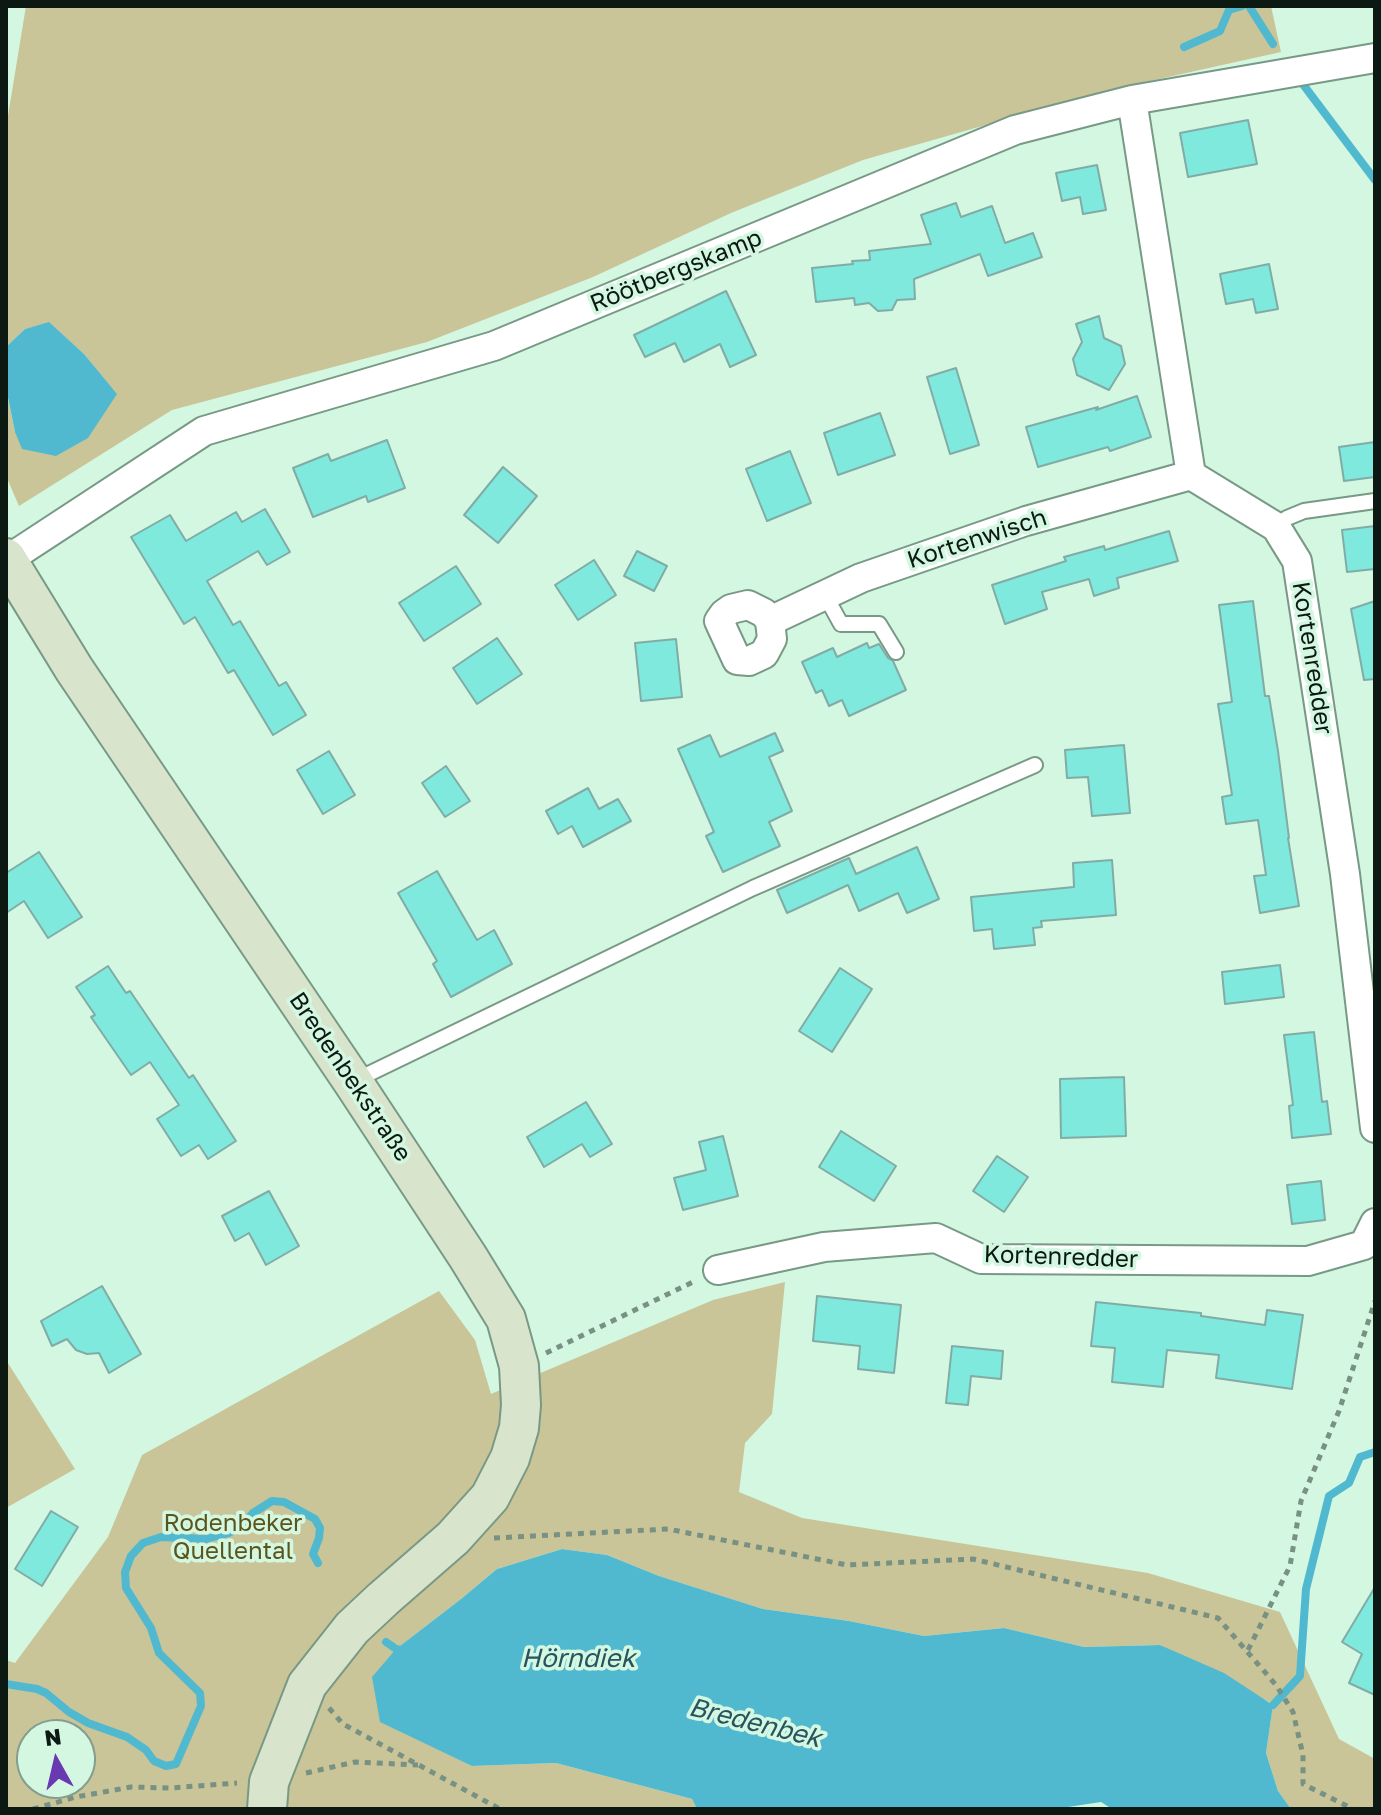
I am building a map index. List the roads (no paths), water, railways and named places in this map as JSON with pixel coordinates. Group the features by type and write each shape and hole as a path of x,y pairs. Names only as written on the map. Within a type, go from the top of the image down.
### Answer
{"street":[{"name":"Röötbergskamp","path":"6,559 204,431 494,346 1015,130 1132,100 1375,58"},
{"path":"1132,100 1191,475"},
{"name":"Kortenredder","path":"1191,475 1275,526 1297,561 1345,874 1375,1128"},
{"name":"Kortenwisch","path":"770,621 861,578 1026,521 1191,475"},
{"name":"Bredenbekstraße","path":"6,559 74,669 353,1082 506,1319 519,1366 519,1428 510,1458 490,1497 453,1538 352,1628 307,1685 268,1796"},
{"name":"Kortenredder","path":"718,1270 824,1247 936,1238 981,1259 1308,1261 1364,1245 1375,1223"}],"lane":[{"path":"1275,526 1304,511 1375,501"},
{"path":"825,595 841,624 879,624 896,652"},
{"path":"353,1082 753,888 1035,765"}],"water":[{"path":"49,322 84,354 117,394 88,438 56,456 22,449 15,432 6,388 6,347 25,329"},
{"name":"Hörndiek","path":"562,1549 607,1555 659,1576 763,1609 924,1636 1004,1628 1084,1647 1160,1645 1224,1673 1273,1705 1266,1753 1278,1791 1291,1809 1112,1809 1101,1802 1055,1809 697,1809 692,1799 556,1763 472,1766 380,1722 372,1677 396,1649 497,1569"}],"waterway":[{"path":"1184,47 1220,31 1229,10 1242,6"},
{"path":"1249,6 1273,44"},
{"path":"1302,83 1375,180"},
{"path":"1273,1705 1300,1676 1306,1589 1329,1496 1349,1483 1360,1457 1375,1452"},
{"name":"Bredenbek","path":"6,1684 46,1693 88,1723 127,1737 146,1750 154,1761 166,1766 176,1764 201,1706 200,1693 159,1653 151,1628 126,1588 125,1572 131,1556 143,1543 161,1537 206,1539 229,1533 272,1501 284,1502 315,1519 320,1528 313,1554 318,1563"},
{"name":"Bredenbek","path":"386,1642 404,1651"}],"park label":[{"name":"Rodenbeker Quellental","path":"233,1537"}]}
